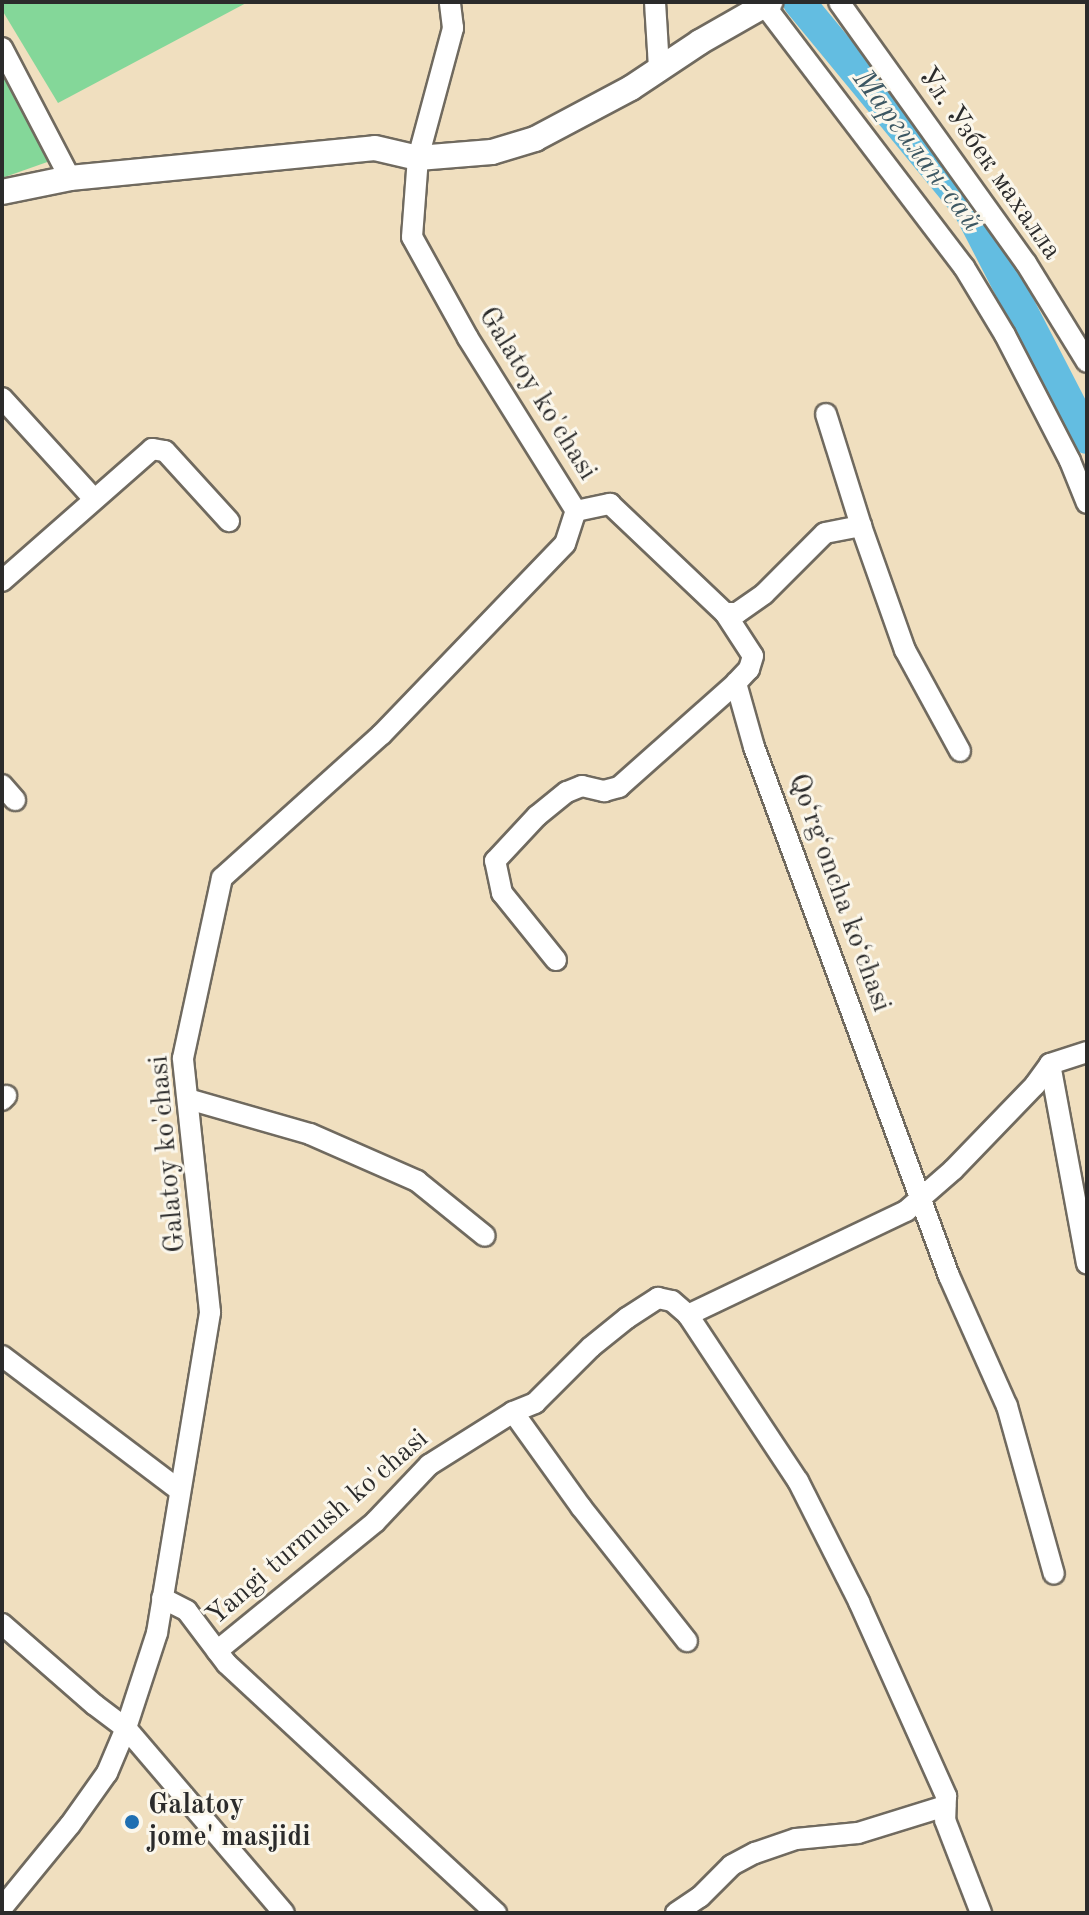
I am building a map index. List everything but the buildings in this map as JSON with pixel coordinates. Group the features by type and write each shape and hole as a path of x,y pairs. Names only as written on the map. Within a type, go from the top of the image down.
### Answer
{"street":[{"name":"Galatoy ko'chasi","path":"3,1904 107,1773 126,1728 157,1633 210,1312 183,1058 222,878 381,735 565,544 576,511 468,338 412,237 418,158 453,28 450,2"},
{"path":"655,2 659,68"},
{"name":"Ул. Узбек махалла","path":"839,2 1026,263 1087,362"},
{"path":"2,192 70,178 375,148 418,158 492,152 535,139 631,88 765,3 964,267 1005,335 1070,461 1087,503"},
{"path":"2,48 70,178"},
{"path":"2,398 93,498"},
{"path":"826,414 905,650 960,751"},
{"path":"2,581 152,449 165,451 229,521"},
{"path":"556,960 502,893 495,861 537,816 567,792 582,786 604,791 619,787 736,683 749,669 753,656 725,613 610,504 576,511"},
{"path":"725,613 737,613 764,594 825,533 861,526"},
{"name":"Qo‘rg‘oncha ko‘chasi","path":"736,683 754,747 949,1276 1007,1406 1054,1574"},
{"path":"981,1913 945,1820 946,1796 859,1602 798,1481 688,1315 906,1211 922,1199 1035,1085 1050,1064 1087,1052"},
{"path":"1050,1064 1087,1264"},
{"path":"188,1099 310,1134 417,1181 485,1236"},
{"name":"Yangi turmush ko'chasi","path":"217,1651 375,1522 429,1465 513,1412 535,1403 591,1347 658,1298 672,1301 688,1315"},
{"path":"2,1356 179,1490"},
{"path":"513,1412 581,1507 687,1641"},
{"name":"Yangi turmush ko'chasi","path":"162,1598 187,1611 217,1651 496,1913"},
{"path":"2,1624 126,1728 284,1913"},
{"path":"676,1913 700,1897 732,1865 755,1853 796,1839 858,1833 945,1806"}],"green space":[{"path":"2,2 248,2 58,103 2,10"},
{"path":"2,66 53,160 2,178"}],"waterway":[{"name":"Маргилан-сай","path":"799,2 968,207 1087,438"}],"place":[{"name":"Galatoy jome' masjidi","path":"132,1822"}]}
